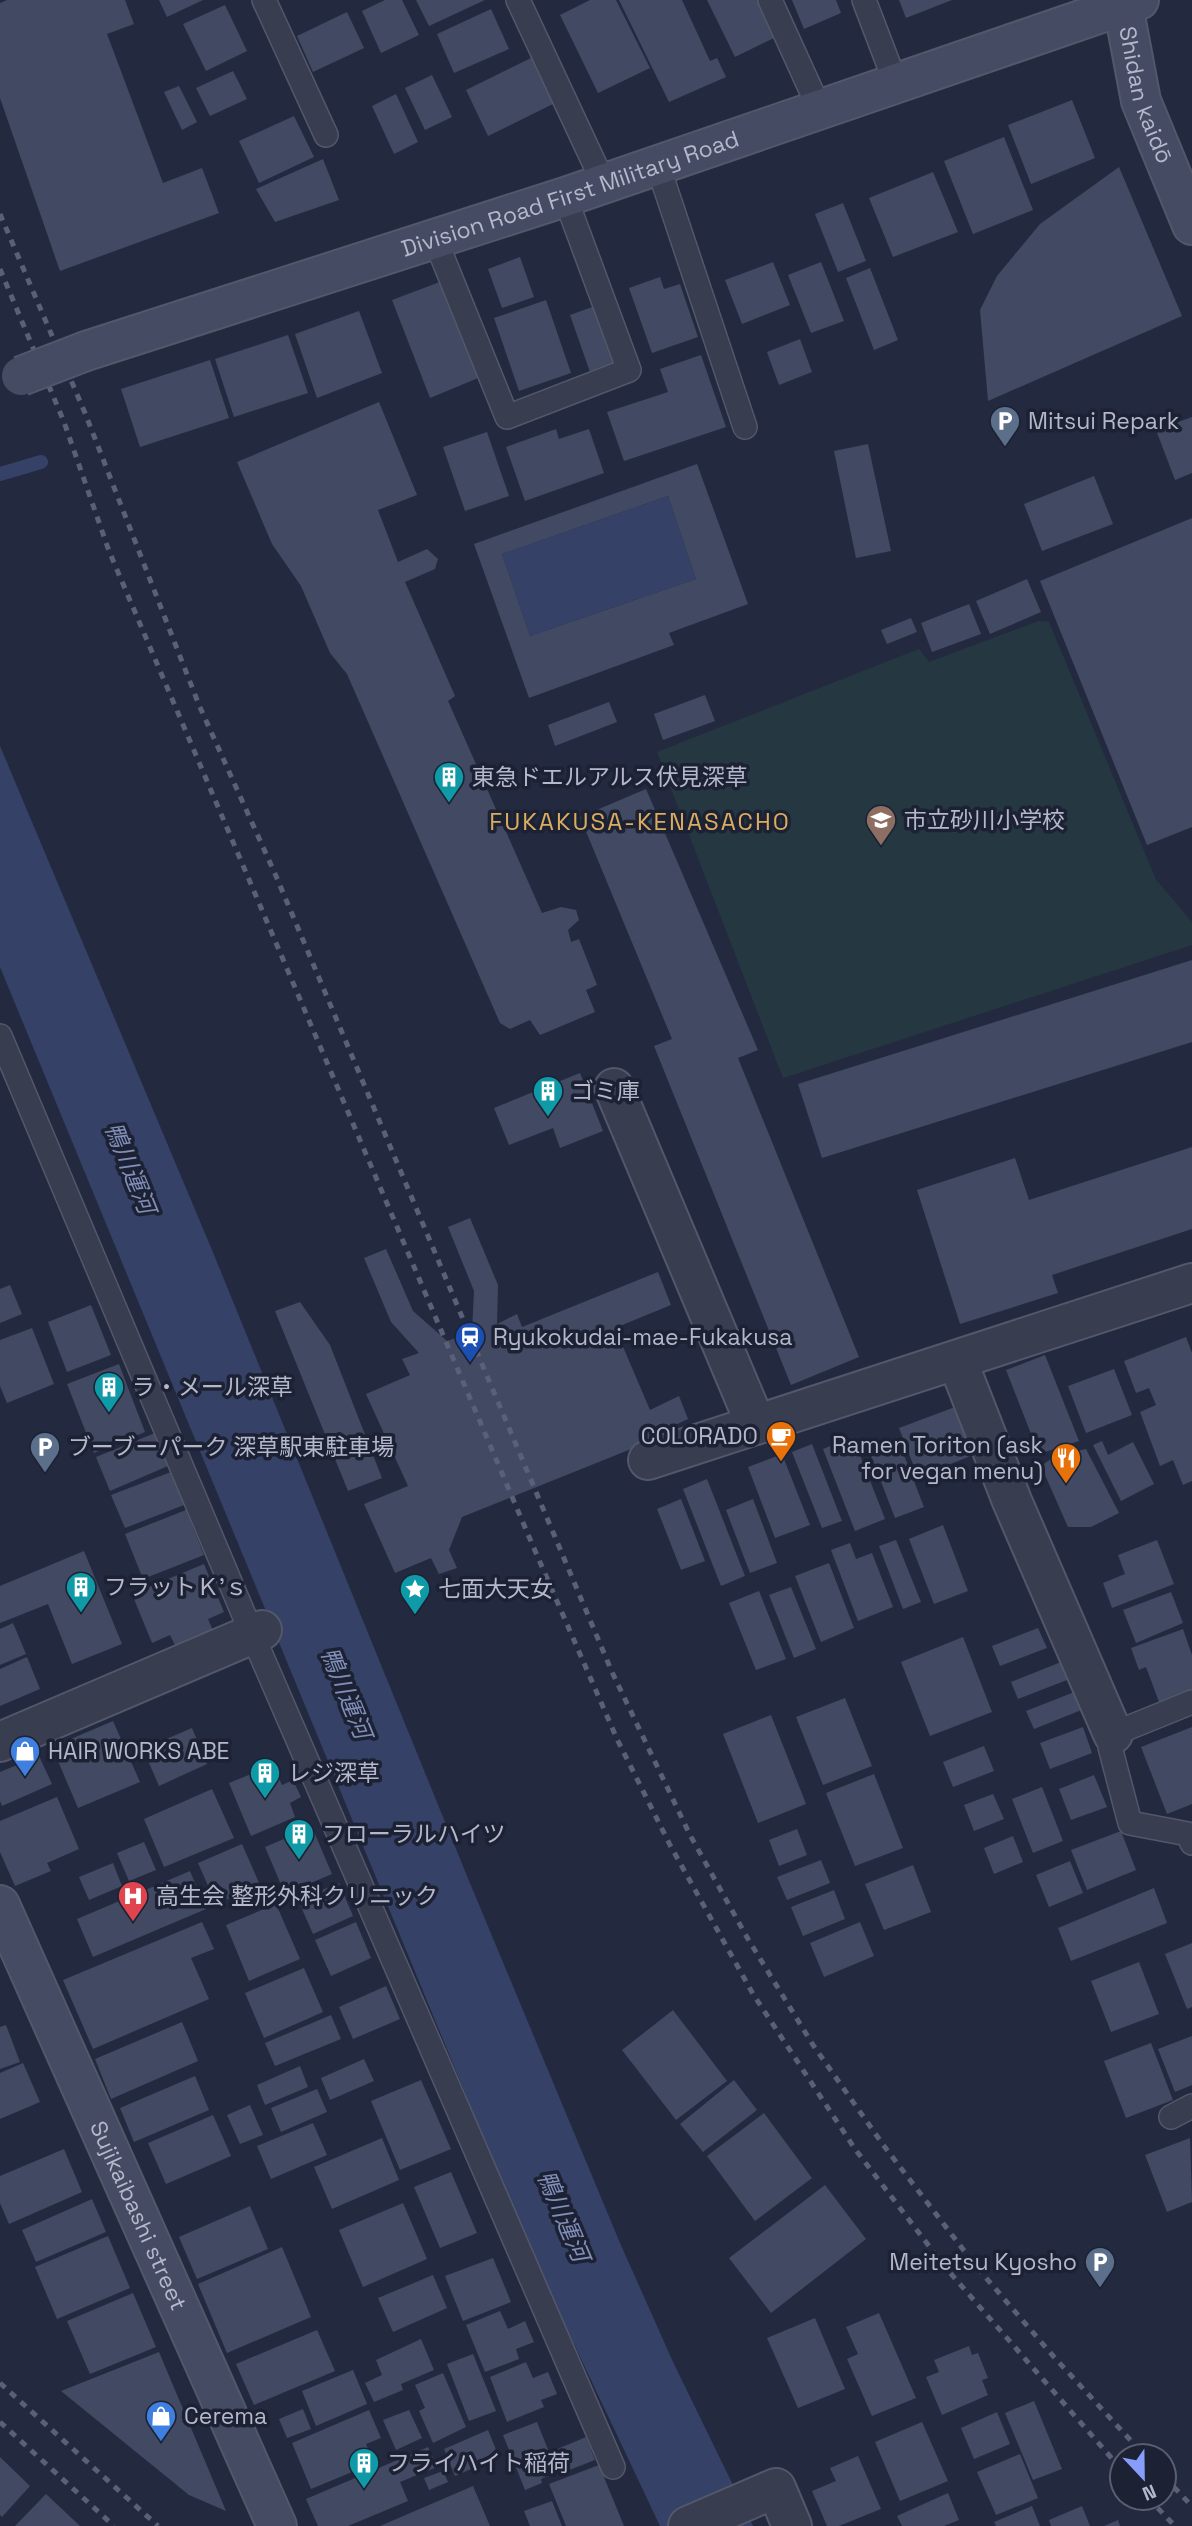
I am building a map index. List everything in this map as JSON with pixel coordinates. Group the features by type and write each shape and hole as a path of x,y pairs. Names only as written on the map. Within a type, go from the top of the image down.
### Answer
{"main road":[{"name":"Division Road First Military Road","path":"10,380 86,351 604,184 1128,2"},
{"name":"Shidan kaidō","path":"1128,2 1141,101 1192,225"},
{"name":"Sujikaibashi street","path":"0,1905 277,2526"}],"street":[{"path":"614,1088 756,1425"},
{"path":"649,1460 957,1360 1189,1292"},
{"path":"957,1360 1012,1501 1113,1734"},
{"path":"0,1742 257,1632"},
{"path":"688,2526 776,2488 792,2526"}],"lane":[{"path":"264,0 327,135"},
{"path":"518,0 604,184"},
{"path":"770,0 820,110"},
{"path":"864,0 896,84"},
{"path":"657,166 745,427"},
{"path":"435,239 507,417 629,370 565,197"},
{"path":"0,1036 613,2467"},
{"path":"1192,1702 1113,1734 1110,1747 1130,1823 1188,1834 1192,1843"},
{"path":"1171,2117 1192,2106"}],"shaded area":[{"path":"1039,621 1049,622 1156,880 1192,922 1192,945 783,1078 657,752 919,649 929,662"}],"water":[{"path":"668,496 696,579 530,636 502,554"},
{"name":"鴨川運河","path":"0,746 212,1250 620,2243 673,2362 753,2526 660,2526 532,2255 0,967"}],"building":[{"path":"7,0 125,0 134,24 107,34 163,183 202,168 219,213 60,271 0,98 0,3"},
{"path":"159,0 203,0 167,17"},
{"path":"385,0 402,0 419,35 381,53 362,11"},
{"path":"416,0 485,0 429,26"},
{"path":"590,0 616,0 650,68 598,93 560,15"},
{"path":"619,0 682,0 710,61 717,58 726,77 669,102"},
{"path":"707,0 758,0 776,37 735,57"},
{"path":"792,0 836,0 841,13 804,29"},
{"path":"899,0 952,0 906,18"},
{"path":"225,5 247,51 206,71 183,24"},
{"path":"491,9 509,49 454,73 437,34"},
{"path":"347,12 364,48 313,72 297,36"},
{"path":"533,57 555,103 488,136 466,90"},
{"path":"233,71 247,99 210,116 196,88"},
{"path":"432,75 452,117 425,130 405,88"},
{"path":"179,86 197,122 182,130 164,92"},
{"path":"396,94 418,142 394,154 372,106"},
{"path":"1072,100 1095,158 1031,184 1008,125"},
{"path":"294,116 314,157 259,183 239,141"},
{"path":"1004,137 1033,210 973,234 944,161"},
{"path":"323,159 339,200 275,222 256,189"},
{"path":"1119,167 1182,316 988,401 980,310 997,276 1040,224"},
{"path":"933,172 958,232 893,257 869,198"},
{"path":"843,203 866,261 838,272 815,214"},
{"path":"520,257 534,297 502,308 488,269"},
{"path":"773,262 790,305 742,324 725,280"},
{"path":"821,262 844,321 811,333 788,275"},
{"path":"870,268 898,340 874,350 846,278"},
{"path":"660,277 664,289 680,284 698,337 652,353 629,288"},
{"path":"445,280 483,376 430,398 392,300"},
{"path":"546,300 571,373 519,391 494,318"},
{"path":"595,306 615,363 590,372 570,315"},
{"path":"359,311 382,373 317,398 295,334"},
{"path":"288,335 308,393 234,417 215,359"},
{"path":"800,339 812,372 779,385 767,352"},
{"path":"701,355 726,427 624,461 607,412 668,392 660,369"},
{"path":"210,360 229,418 140,447 121,389"},
{"name":"東急ドエルアルス伏見深草","path":"379,402 417,495 378,510 398,562 427,549 438,559 435,569 405,582 455,696 448,701 542,913 561,907 576,910 579,920 568,930 571,942 579,939 597,985 586,990 595,1012 540,1035 530,1020 510,1029 500,1023 347,674 330,653 301,586 272,544 237,462"},
{"path":"1192,417 1192,473 1175,480 1156,430"},
{"path":"556,429 559,439 589,429 604,473 525,501 506,447"},
{"path":"487,432 509,496 465,511 443,447"},
{"path":"868,444 891,551 856,558 834,451"},
{"path":"697,464 748,604 669,633 674,645 529,698 474,544","holes":["668,496 696,579 530,636 502,554"]},
{"path":"1094,476 1113,524 1042,551 1024,504"},
{"path":"1192,518 1192,827 1147,845 1040,581"},
{"path":"1027,579 1041,612 990,634 976,601"},
{"path":"969,604 981,634 932,652 921,623"},
{"path":"911,618 917,632 887,644 881,630"},
{"path":"705,695 715,721 663,740 654,714"},
{"path":"609,702 617,722 555,746 548,725"},
{"path":"646,789 758,1050 738,1058 859,1357 791,1385 654,1046 672,1039 580,817"},
{"path":"1192,960 1192,1042 822,1158 798,1084"},
{"name":"ゴミ庫","path":"580,1073 603,1131 560,1148 553,1128 509,1145 494,1108"},
{"path":"1192,1147 1192,1229 1052,1275 1058,1293 960,1324 917,1190 1015,1158 1029,1200"},
{"path":"470,1218 498,1285 497,1324 517,1314 522,1327 658,1272 671,1305 615,1328 650,1410 679,1396 688,1419 663,1431 656,1439 462,1517 449,1550 457,1568 439,1574 431,1558 395,1573 364,1504 408,1486 366,1394 410,1375 402,1359 419,1353 391,1322 364,1258 386,1249 413,1311 447,1341 472,1332 474,1291 448,1227"},
{"path":"10,1285 22,1314 0,1323 0,1289"},
{"path":"300,1302 330,1345 382,1478 348,1491 275,1311"},
{"path":"91,1305 111,1355 67,1372 48,1322"},
{"path":"32,1328 54,1384 7,1403 0,1386 0,1340"},
{"path":"1186,1337 1192,1353 1192,1481 1183,1485 1173,1460 1160,1466 1140,1412 1156,1405 1149,1388 1136,1393 1124,1361"},
{"path":"1045,1355 1079,1441 1039,1454 1006,1370"},
{"name":"ラ・メール深草","path":"119,1364 145,1432 94,1453 67,1384"},
{"path":"1114,1369 1132,1415 1086,1433 1068,1386"},
{"path":"955,1407 973,1455 918,1477 899,1428"},
{"path":"155,1433 168,1466 110,1491 96,1457"},
{"path":"853,1437 885,1519 855,1531 823,1449"},
{"path":"897,1437 924,1507 895,1518 868,1448"},
{"path":"1102,1441 1108,1455 1133,1442 1154,1484 1121,1501 1093,1445"},
{"path":"812,1444 842,1521 822,1528 792,1452"},
{"path":"1086,1449 1119,1513 1091,1527 1068,1527 1041,1466 1055,1456"},
{"path":"782,1454 810,1525 775,1538 748,1467"},
{"path":"171,1472 184,1505 125,1528 111,1495"},
{"path":"707,1479 745,1576 721,1586 683,1489"},
{"path":"681,1499 705,1561 681,1570 657,1509"},
{"path":"753,1499 777,1563 750,1573 726,1510"},
{"path":"186,1510 204,1555 143,1579 125,1534"},
{"path":"943,1525 968,1591 934,1604 909,1539"},
{"path":"896,1540 921,1602 903,1609 879,1546"},
{"path":"1157,1540 1174,1584 1112,1608 1103,1583 1125,1574 1118,1555"},
{"path":"850,1543 856,1559 872,1553 893,1607 858,1621 831,1550"},
{"name":"フラットＫ’ｓ","path":"84,1551 122,1644 72,1664 48,1604 0,1623 0,1586"},
{"path":"829,1563 854,1628 821,1642 795,1576"},
{"path":"204,1564 224,1612 208,1619 214,1633 177,1649 170,1635 152,1643 132,1594"},
{"path":"791,1587 816,1649 794,1658 769,1595"},
{"path":"759,1591 786,1659 756,1670 729,1603"},
{"path":"1171,1592 1183,1623 1136,1643 1123,1610"},
{"path":"13,1623 26,1654 0,1665 0,1629"},
{"path":"1038,1628 1047,1648 1000,1666 992,1646"},
{"path":"1183,1629 1192,1655 1192,1690 1159,1702 1146,1667 1139,1670 1131,1648"},
{"path":"963,1637 992,1712 930,1736 901,1662"},
{"path":"27,1657 40,1689 0,1706 0,1669"},
{"path":"1061,1662 1067,1680 1018,1699 1011,1682"},
{"path":"1077,1691 1084,1709 1034,1729 1026,1711"},
{"path":"845,1698 872,1766 823,1785 796,1717"},
{"path":"771,1715 806,1804 758,1823 723,1734"},
{"path":"113,1721 140,1782 78,1808 52,1747"},
{"path":"1083,1727 1092,1753 1050,1769 1040,1743"},
{"path":"1192,1727 1192,1804 1167,1814 1141,1747"},
{"path":"192,1728 207,1764 159,1786 143,1749"},
{"path":"984,1746 994,1771 953,1787 943,1762"},
{"name":"HAIR WORKS ABE","path":"39,1756 52,1784 2,1806 0,1772"},
{"name":"レジ深草","path":"273,1765 282,1785 293,1780 301,1797 290,1803 295,1817 251,1836 229,1783"},
{"path":"874,1774 903,1848 855,1866 826,1793"},
{"path":"1094,1775 1107,1807 1071,1820 1059,1789"},
{"path":"1042,1787 1063,1841 1033,1853 1012,1799"},
{"path":"212,1789 234,1838 164,1867 144,1819"},
{"path":"993,1794 1004,1819 974,1831 964,1805"},
{"path":"57,1797 79,1849 47,1863 51,1871 15,1886 0,1852 0,1821"},
{"name":"フローラルハイツ","path":"312,1827 332,1874 285,1894 265,1847"},
{"path":"797,1829 807,1855 779,1866 769,1840"},
{"path":"1121,1831 1136,1870 1087,1890 1071,1850"},
{"path":"1013,1836 1023,1862 994,1874 984,1848"},
{"path":"144,1842 156,1870 129,1881 117,1853"},
{"path":"242,1844 260,1885 216,1904 198,1863"},
{"path":"821,1860 830,1883 787,1900 777,1877"},
{"path":"1070,1861 1083,1893 1049,1907 1036,1875"},
{"path":"113,1863 122,1886 89,1900 79,1877"},
{"path":"913,1865 931,1912 884,1930 865,1884"},
{"path":"190,1871 206,1909 93,1957 77,1919"},
{"path":"339,1883 353,1916 313,1934 298,1900"},
{"path":"1154,1888 1167,1923 1071,1961 1058,1928"},
{"path":"834,1890 845,1919 803,1936 791,1907"},
{"path":"276,1904 300,1959 249,1981 226,1925"},
{"path":"202,1922 214,1949 191,1958 209,1999 93,2049 63,1980"},
{"path":"356,1922 371,1958 331,1976 315,1940"},
{"path":"860,1922 874,1956 824,1977 810,1943"},
{"path":"1192,1943 1192,2007 1187,2009 1165,1954"},
{"path":"1139,1962 1159,2014 1111,2032 1091,1981"},
{"path":"304,1968 323,2012 264,2038 245,1993"},
{"path":"386,1986 400,2019 353,2039 339,2007"},
{"path":"673,2010 727,2081 676,2120 622,2050"},
{"path":"331,2015 341,2039 275,2066 265,2043"},
{"path":"182,2022 198,2061 111,2099 95,2059"},
{"path":"6,2025 20,2062 0,2069 0,2027"},
{"path":"1192,2036 1192,2085 1175,2092 1158,2049"},
{"path":"1151,2043 1173,2100 1126,2118 1104,2061"},
{"path":"364,2059 374,2081 330,2100 321,2078"},
{"path":"23,2063 40,2102 0,2119 0,2073"},
{"path":"300,2066 308,2087 265,2105 257,2085"},
{"path":"195,2076 209,2110 134,2142 120,2108"},
{"path":"421,2080 451,2149 400,2170 371,2101"},
{"path":"734,2080 757,2110 703,2152 680,2124"},
{"path":"317,2089 327,2112 281,2132 271,2108"},
{"path":"250,2105 263,2135 240,2144 227,2115"},
{"path":"764,2113 812,2178 755,2221 707,2156"},
{"path":"213,2115 231,2156 166,2184 148,2143"},
{"path":"313,2123 327,2155 271,2179 257,2146"},
{"path":"382,2138 399,2180 332,2209 314,2167"},
{"path":"1190,2138 1192,2202 1167,2212 1145,2155"},
{"path":"64,2149 82,2192 9,2224 0,2203 0,2176"},
{"path":"451,2172 477,2233 440,2248 414,2187"},
{"path":"825,2185 866,2239 771,2313 729,2258"},
{"path":"92,2199 106,2232 36,2262 22,2230"},
{"path":"403,2203 427,2259 363,2287 339,2230"},
{"path":"250,2206 268,2249 197,2279 179,2237"},
{"path":"108,2236 130,2288 57,2319 35,2267"},
{"path":"282,2247 311,2317 227,2353 198,2284"},
{"path":"493,2258 511,2302 463,2321 445,2276"},
{"path":"433,2275 447,2308 393,2332 378,2298"},
{"path":"133,2293 156,2347 90,2374 67,2321"},
{"path":"500,2311 508,2329 525,2321 534,2342 516,2349 519,2359 485,2372 466,2325"},
{"path":"879,2313 916,2398 872,2416 847,2359 858,2354 846,2327"},
{"path":"815,2318 845,2389 798,2408 767,2338"},
{"path":"317,2330 335,2371 254,2405 236,2364"},
{"path":"421,2339 434,2370 401,2384 403,2390 374,2402 365,2383 382,2375 376,2360"},
{"path":"969,2346 972,2355 978,2353 988,2378 982,2380 988,2395 942,2415 926,2377 939,2372 934,2360"},
{"name":"Cerema","path":"159,2352 226,2511 189,2495 61,2391"},
{"path":"473,2354 496,2411 469,2421 447,2364"},
{"path":"526,2362 533,2378 548,2372 557,2394 541,2400 544,2407 507,2422 490,2377"},
{"path":"353,2370 367,2404 316,2426 302,2391"},
{"path":"443,2373 466,2427 433,2443 419,2411 425,2408 415,2385"},
{"path":"1034,2401 1062,2469 1033,2480 1005,2413"},
{"path":"303,2409 311,2429 287,2438 279,2419"},
{"path":"369,2410 381,2438 366,2444 374,2463 311,2489 292,2443"},
{"path":"409,2410 422,2438 396,2450 383,2420"},
{"path":"997,2412 1010,2444 974,2459 961,2428"},
{"path":"537,2422 557,2472 541,2479 542,2483 525,2490 503,2435"},
{"path":"922,2422 948,2481 900,2501 875,2442"},
{"path":"488,2430 499,2457 455,2476 444,2449"},
{"path":"586,2437 595,2460 564,2472 555,2450"},
{"name":"フライハイト稲荷","path":"428,2447 437,2467 400,2482 408,2501 348,2526 318,2526 306,2499"},
{"path":"1020,2454 1038,2498 996,2515 977,2472"},
{"path":"858,2456 881,2509 839,2526 827,2526 812,2491 836,2481 830,2468"},
{"path":"0,2457 30,2486 2,2517 0,2515"},
{"path":"599,2465 624,2526 566,2526 549,2484"},
{"path":"443,2471 448,2482 429,2490 424,2478"},
{"path":"473,2486 490,2526 380,2526"},
{"path":"948,2493 959,2520 944,2526 902,2526 897,2516"},
{"path":"46,2494 80,2526 15,2526"},
{"path":"552,2501 562,2526 530,2526 524,2511"},
{"path":"1032,2506 1040,2526 996,2526 994,2522"},
{"path":"1082,2506 1090,2526 1051,2526 1049,2520"},
{"path":"1118,2520 1120,2526 1104,2526"}],"waterway":[{"path":"0,474 41,462"}],"railway":[{"path":"0,214 85,413 199,705 276,876 612,1672 690,1835 748,1939 813,2045 884,2146 975,2265 1132,2442"},
{"path":"0,269 64,422 109,551 533,1546 617,1739 670,1845 753,1994 855,2149 945,2267 1108,2454"},
{"path":"0,2383 158,2526"},
{"path":"0,2422 114,2526"},
{"path":"1178,2492 1192,2506"},
{"path":"1162,2512 1175,2526"}],"place":[{"name":"Mitsui Repark","path":"1005,448"},
{"name":"東急ドエルアルス伏見深草","path":"449,804"},
{"name":"市立砂川小学校","path":"881,847"},
{"name":"ゴミ庫","path":"548,1118"},
{"name":"Ryukokudai-mae-Fukakusa","path":"470,1364"},
{"name":"ラ・メール深草","path":"109,1414"},
{"name":"COLORADO","path":"781,1463"},
{"name":"ブーブーパーク 深草駅東駐車場","path":"45,1474"},
{"name":"Ramen Toriton (ask for vegan menu)","path":"1066,1485"},
{"name":"フラットＫ’ｓ","path":"81,1614"},
{"name":"七面大天女","path":"415,1616"},
{"name":"HAIR WORKS ABE","path":"25,1778"},
{"name":"レジ深草","path":"265,1800"},
{"name":"フローラルハイツ","path":"299,1861"},
{"name":"高生会 整形外科クリニック","path":"133,1923"},
{"name":"Meitetsu Kyosho","path":"1100,2289"},
{"name":"Cerema","path":"161,2443"},
{"name":"フライハイト稲荷","path":"364,2490"}],"district":[{"name":"FUKAKUSA-KENASACHO","path":"640,822"}]}
